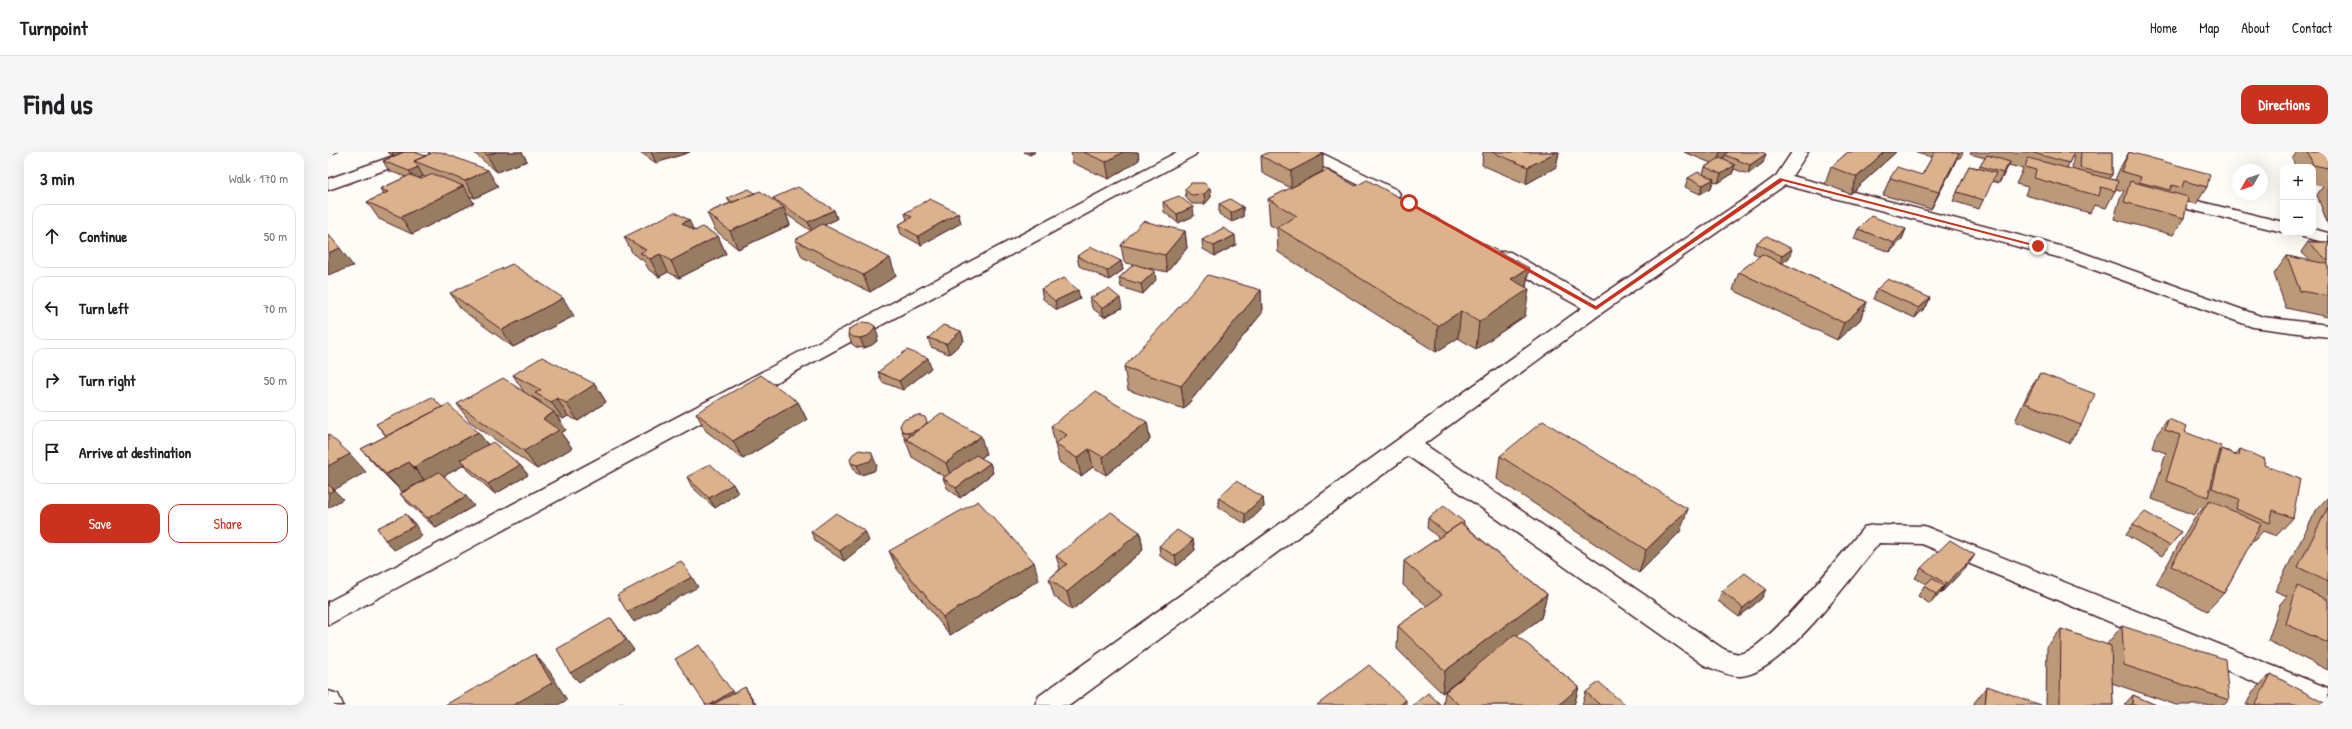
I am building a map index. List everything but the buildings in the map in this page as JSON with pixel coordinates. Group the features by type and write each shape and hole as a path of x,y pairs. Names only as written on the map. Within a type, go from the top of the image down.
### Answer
{"street":[{"path":"328,185 421,152"},
{"path":"328,614 1189,152"},
{"path":"1306,152 1409,203"},
{"path":"1049,705 1596,308 1782,179 1800,152"},
{"path":"1782,179 2061,252 2260,323 2328,331"},
{"path":"2185,203 2280,226"},
{"path":"2316,235 2328,238"},
{"path":"1485,246 1596,308"},
{"path":"1407,444 1713,657 1743,665 1765,654 1786,635 1873,534 1910,534 1924,535 2328,700"}],"route":[{"path":"1409,203 1596,308 1752,202 1782,179 2038,246"}]}
